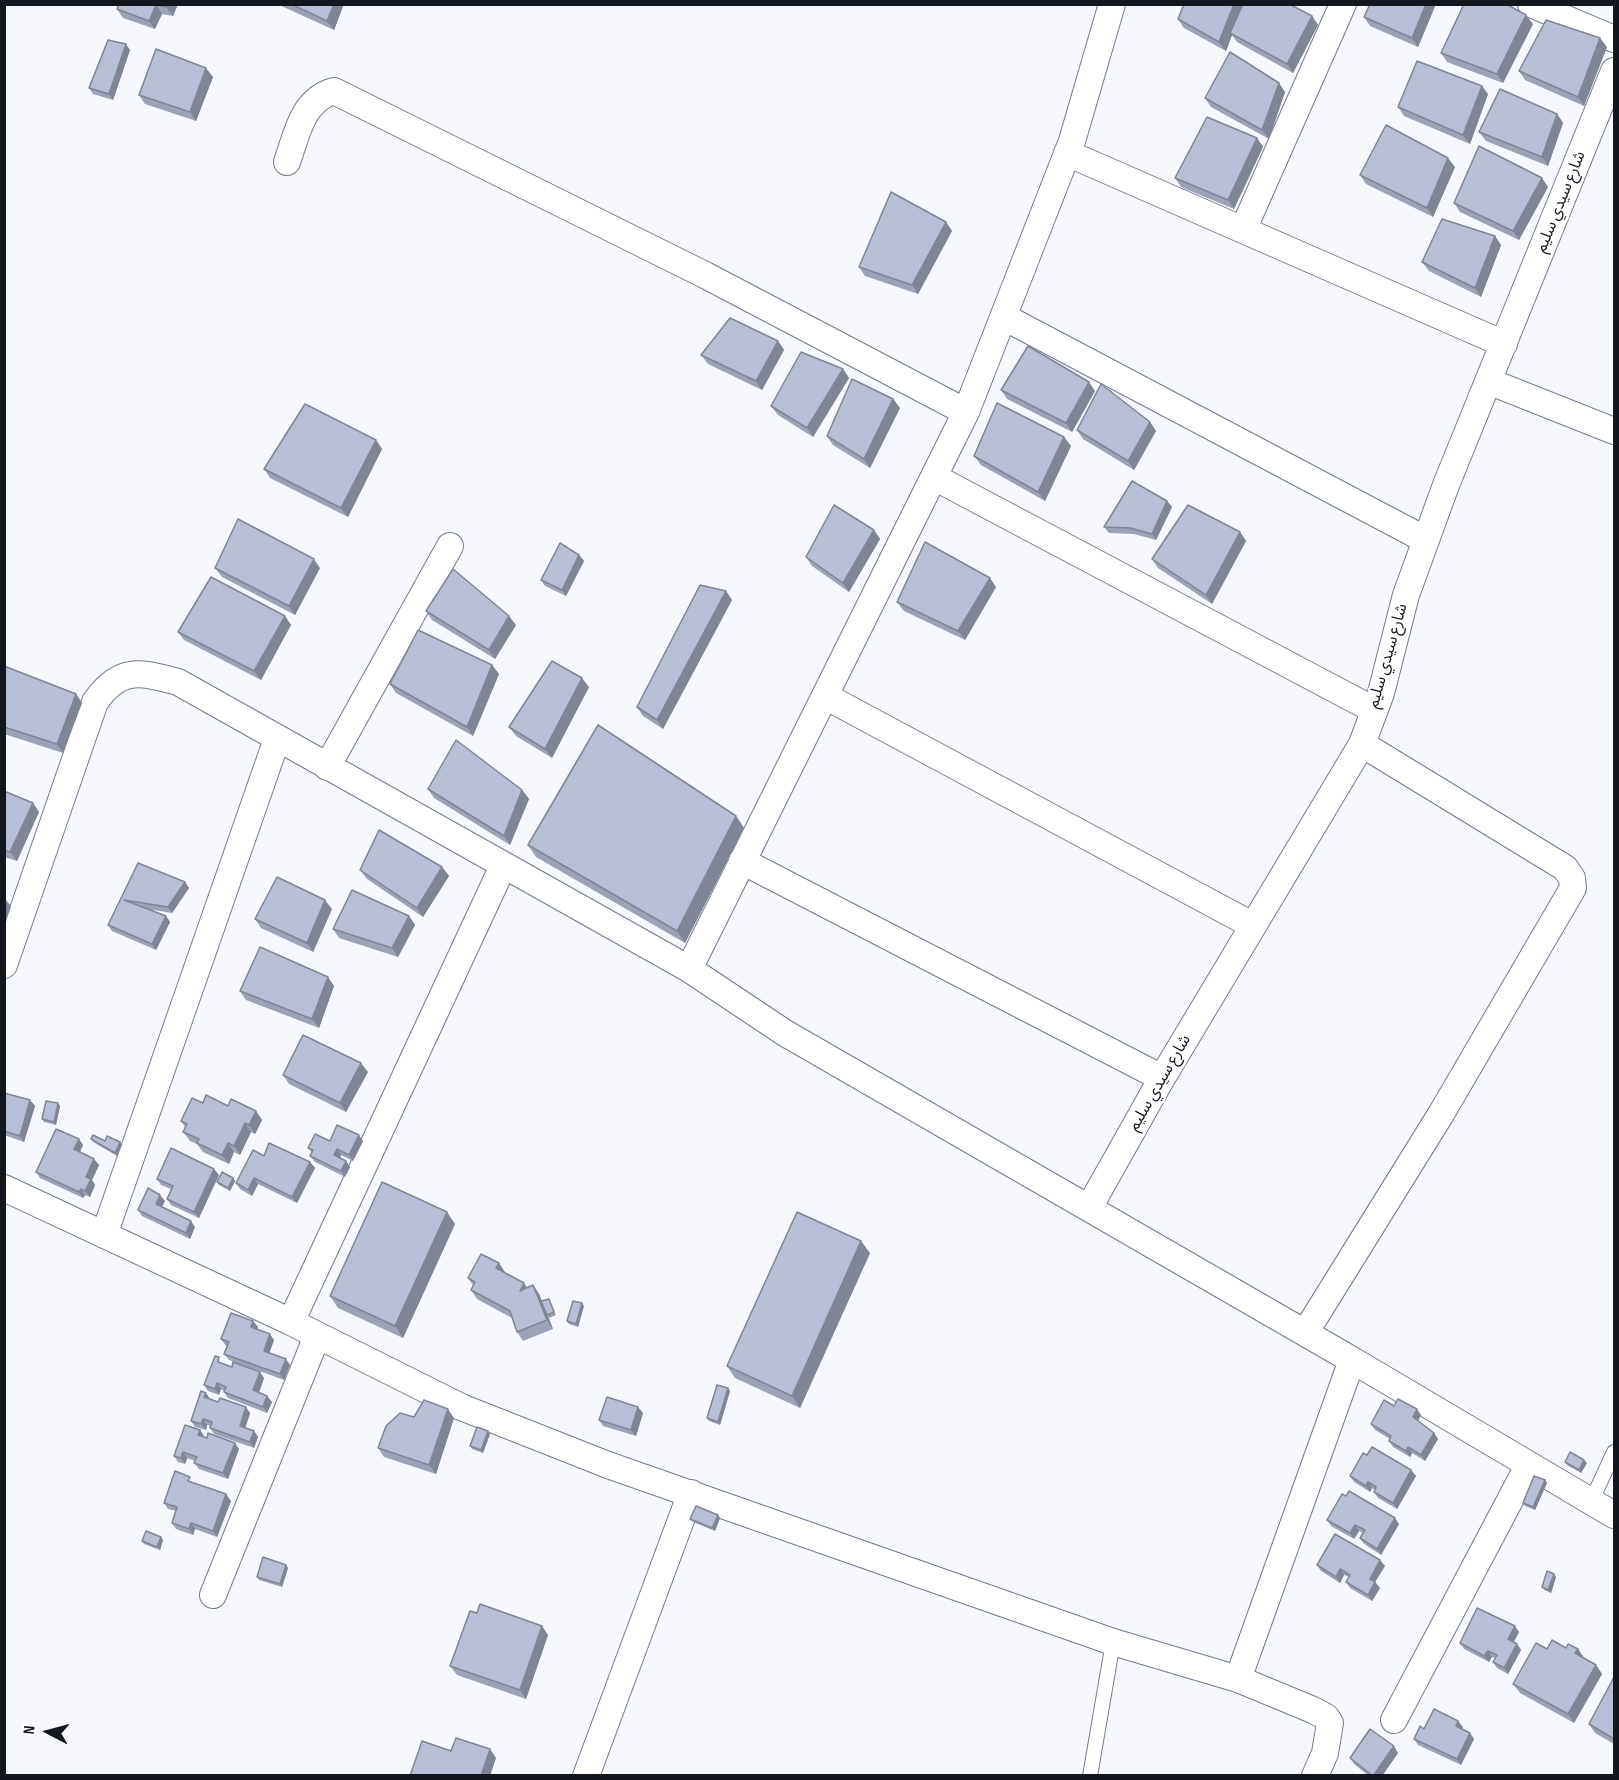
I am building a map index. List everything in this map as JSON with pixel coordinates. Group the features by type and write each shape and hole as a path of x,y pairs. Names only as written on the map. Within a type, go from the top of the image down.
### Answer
{"street":[{"path":"689,969 966,412 1068,153 1112,4"},
{"path":"1243,230 1343,4"},
{"path":"1531,4 1614,39"},
{"name":"شارع سيدي سليم","path":"1090,1206 1252,925 1362,744 1394,647 1406,595 1426,540 1614,71"},
{"path":"287,162 308,107 320,95 334,91 705,275 966,412"},
{"path":"1068,153 1504,344"},
{"path":"1004,316 1426,540"},
{"path":"1488,381 1614,431"},
{"path":"934,477 1374,710"},
{"path":"327,767 450,546"},
{"path":"4,965 95,702 108,683 127,676 148,674 178,682 689,969 785,1033 1090,1206 1614,1515"},
{"path":"825,696 1252,925"},
{"path":"104,1235 277,739"},
{"path":"1305,1333 1441,1114 1574,888 1572,878 1565,868 1362,744"},
{"path":"742,861 1162,1078"},
{"path":"291,1322 503,866"},
{"path":"4,1188 291,1322 461,1407 608,1465 1113,1642 1238,1679 1326,1717 1330,1723 1330,1733 1325,1753 1315,1776"},
{"path":"213,1595 317,1336"},
{"path":"1238,1679 1352,1360"},
{"path":"1394,1720 1528,1466"},
{"path":"586,1776 691,1494"}],"lane":[{"path":"1591,1502 1614,1452"},
{"path":"1090,1776 1113,1642"}],"building":[{"path":"119,4 167,4 166,7 156,5 149,21 117,9"},
{"path":"291,4 334,4 327,21"},
{"path":"1184,4 1234,4 1219,42 1178,19"},
{"path":"1243,4 1289,4 1312,16 1287,64 1230,33"},
{"path":"1370,4 1426,4 1412,38 1364,17"},
{"path":"1464,4 1506,4 1526,15 1497,74 1441,53"},
{"path":"1546,20 1600,38 1578,97 1519,71"},
{"path":"108,40 126,44 109,94 89,88"},
{"path":"156,49 206,68 190,112 139,95"},
{"path":"1230,52 1279,83 1262,130 1205,98"},
{"path":"1417,61 1482,86 1463,135 1398,107"},
{"path":"1500,89 1557,114 1542,157 1479,132"},
{"path":"1207,117 1257,138 1228,200 1175,178"},
{"path":"1386,125 1448,158 1427,208 1360,175"},
{"path":"1479,146 1542,178 1513,231 1454,203"},
{"path":"891,192 946,222 912,285 859,267"},
{"path":"1442,219 1495,236 1475,288 1422,262"},
{"path":"730,318 778,341 756,381 701,355"},
{"path":"1028,346 1089,382 1066,423 1001,390"},
{"path":"801,352 843,369 807,428 771,406"},
{"path":"852,379 893,399 864,459 827,436"},
{"path":"1101,384 1150,422 1128,461 1077,430"},
{"path":"997,403 1064,437 1038,492 974,456"},
{"path":"305,404 376,440 341,508 264,469"},
{"path":"1132,481 1167,501 1152,534 1130,528 1104,527"},
{"path":"834,505 874,530 843,583 806,557"},
{"path":"1188,505 1240,532 1206,595 1152,559"},
{"path":"238,519 314,559 289,606 215,568"},
{"path":"925,542 990,578 958,631 897,602"},
{"path":"560,543 579,555 562,590 541,580"},
{"path":"453,569 509,616 489,650 426,611"},
{"path":"211,577 285,616 254,671 178,632"},
{"path":"700,585 726,591 657,720 637,707"},
{"path":"418,630 492,665 467,727 390,684"},
{"path":"552,661 582,678 545,749 509,727"},
{"path":"4,666 76,694 57,744 4,727"},
{"path":"598,725 736,816 677,931 528,845"},
{"path":"456,740 522,790 504,836 428,789"},
{"path":"4,791 33,803 10,852 4,850"},
{"path":"379,830 442,867 417,908 360,870"},
{"path":"138,863 185,882 168,907 124,900 166,916 152,944 108,925"},
{"path":"277,877 325,900 307,943 255,919"},
{"path":"352,890 409,916 392,948 333,929"},
{"path":"260,947 328,977 312,1019 240,991"},
{"path":"303,1035 361,1063 340,1103 283,1075"},
{"path":"4,1093 30,1100 20,1136 4,1131"},
{"path":"206,1095 228,1106 231,1099 256,1111 249,1125 245,1123 234,1146 228,1143 222,1155 197,1143 199,1139 183,1132 187,1124 181,1121 192,1098 203,1103"},
{"path":"46,1101 58,1103 54,1122 42,1119"},
{"path":"337,1125 359,1135 349,1155 337,1149 334,1155 346,1161 341,1171 310,1156 313,1150 308,1148 315,1134 330,1141"},
{"path":"56,1129 79,1139 74,1149 94,1159 86,1177 91,1179 85,1191 81,1189 79,1192 36,1172"},
{"path":"93,1135 105,1141 107,1136 120,1142 115,1153 91,1139"},
{"path":"269,1143 310,1162 292,1197 254,1178 248,1190 236,1183 253,1150 264,1156"},
{"path":"171,1148 214,1169 194,1212 167,1199 173,1186 157,1179"},
{"path":"222,1172 233,1178 228,1188 217,1182"},
{"path":"382,1182 447,1212 395,1326 330,1296"},
{"path":"148,1188 160,1195 156,1204 191,1221 186,1233 138,1210"},
{"path":"797,1212 861,1241 792,1396 727,1366"},
{"path":"481,1254 499,1263 496,1268 524,1283 520,1291 533,1285 547,1320 517,1332 510,1311 471,1290 475,1282 468,1278"},
{"path":"549,1299 554,1312 547,1315 541,1301"},
{"path":"573,1301 582,1303 576,1324 567,1321"},
{"path":"231,1313 253,1321 251,1327 270,1334 264,1351 286,1359 280,1374 224,1354 229,1342 221,1339"},
{"path":"215,1356 219,1357 218,1362 232,1367 233,1362 260,1372 253,1390 267,1396 263,1407 224,1392 226,1387 217,1383 215,1389 204,1385"},
{"path":"717,1385 728,1388 718,1422 707,1418"},
{"path":"201,1391 206,1393 204,1397 218,1402 220,1398 246,1407 240,1426 254,1431 250,1442 210,1428 212,1422 203,1419 201,1424 191,1421"},
{"path":"607,1397 638,1407 631,1430 599,1420"},
{"path":"1398,1399 1417,1409 1413,1417 1434,1433 1421,1455 1408,1447 1406,1451 1389,1441 1391,1436 1371,1424 1384,1400 1394,1406"},
{"path":"424,1400 448,1409 429,1465 378,1448 386,1426 400,1413 414,1417"},
{"path":"185,1425 200,1430 198,1435 207,1438 208,1433 235,1443 223,1473 194,1463 197,1457 183,1452 181,1458 174,1456"},
{"path":"477,1427 488,1431 481,1450 470,1446"},
{"path":"1372,1447 1411,1470 1393,1503 1374,1492 1376,1487 1368,1482 1366,1486 1350,1476 1363,1453 1367,1455"},
{"path":"1570,1452 1584,1460 1579,1470 1565,1462"},
{"path":"175,1471 190,1477 188,1481 226,1494 213,1531 191,1523 189,1529 172,1523 177,1507 164,1503"},
{"path":"1534,1476 1545,1480 1533,1507 1523,1503"},
{"path":"1349,1491 1395,1518 1377,1549 1360,1538 1365,1530 1355,1525 1350,1533 1327,1520 1342,1494 1346,1496"},
{"path":"696,1506 718,1515 712,1528 690,1519"},
{"path":"146,1531 161,1537 157,1547 142,1541"},
{"path":"1335,1534 1380,1560 1370,1579 1375,1582 1368,1595 1346,1582 1350,1575 1340,1569 1336,1577 1317,1565"},
{"path":"263,1557 286,1565 280,1584 257,1577"},
{"path":"1547,1571 1554,1574 1548,1590 1542,1587"},
{"path":"480,1604 542,1626 520,1690 450,1666 470,1611 477,1613"},
{"path":"1477,1608 1515,1626 1508,1639 1517,1644 1504,1668 1493,1662 1497,1655 1488,1651 1484,1656 1460,1643"},
{"path":"1552,1640 1566,1648 1568,1644 1578,1649 1575,1653 1596,1665 1568,1714 1513,1684 1536,1643 1547,1649"},
{"path":"1614,1677 1614,1739 1589,1724"},
{"path":"1434,1709 1458,1721 1456,1726 1470,1733 1457,1759 1414,1739 1420,1726 1424,1729"},
{"path":"1370,1729 1394,1746 1373,1776 1350,1758"},
{"path":"456,1738 490,1749 481,1776 410,1776 422,1741 451,1751"}]}
